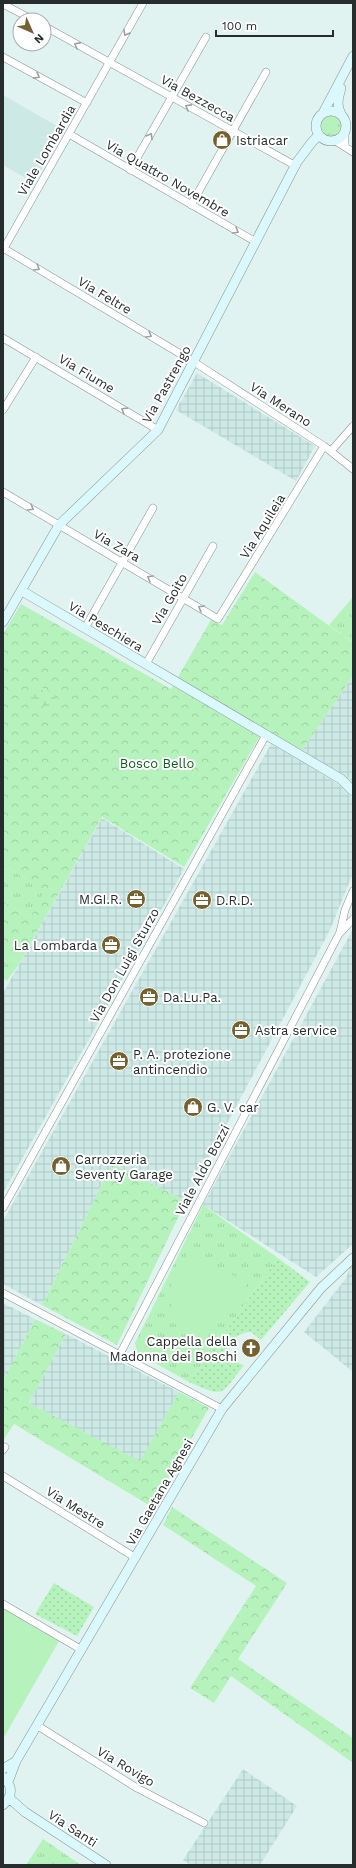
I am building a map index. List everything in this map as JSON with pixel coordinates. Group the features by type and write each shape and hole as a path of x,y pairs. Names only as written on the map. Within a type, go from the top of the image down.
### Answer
{"street":[{"name":"Viale Lombardia","path":"3,249 143,3"},
{"path":"3,4 18,12"},
{"name":"Via Bezzecca","path":"52,30 296,166"},
{"path":"130,170 206,37"},
{"path":"353,56 341,81 323,113 317,120 316,125 319,135 324,139 334,140 353,152"},
{"path":"3,57 87,103"},
{"path":"192,205 266,72"},
{"path":"341,81 338,108 345,120 345,146"},
{"path":"323,113 334,111 342,116"},
{"name":"Via Pastrengo","path":"302,156 316,125"},
{"path":"334,140 343,134 345,129"},
{"name":"Via Quattro Novembre","path":"69,134 256,242"},
{"name":"Via Pastrengo","path":"3,622 59,525 158,430 296,166 312,142 319,135"},
{"name":"Via Feltre","path":"3,249 194,362"},
{"name":"Via Fiume","path":"3,338 158,430"},
{"path":"3,410 36,357"},
{"name":"Via Merano","path":"194,362 324,446 353,469"},
{"path":"331,451 353,426"},
{"name":"Via Aquileia","path":"218,619 288,508 324,446"},
{"name":"Via Zara","path":"3,492 218,619"},
{"path":"85,628 154,508"},
{"name":"Via Goito","path":"146,664 213,546"},
{"name":"Via Peschiera","path":"19,595 85,628 341,779 353,791"},
{"name":"Via Don Luigi Sturzo","path":"3,1208 266,735"},
{"name":"Viale Aldo Bozzi","path":"120,1354 339,934 345,910 353,891"},
{"name":"Viale Aldo Bozzi","path":"339,934 353,919"},
{"name":"Via Gaetana Agnesi","path":"6,1780 222,1409 320,1288 353,1258"},
{"path":"3,1293 222,1409"},
{"name":"Via Mestre","path":"3,1476 136,1558"},
{"path":"3,1604 82,1650"},
{"name":"Via Rovigo","path":"38,1726 137,1788 204,1823"},
{"name":"Via Gaetana Agnesi","path":"3,1769 16,1761"},
{"path":"5,1802 11,1790 6,1780"},
{"name":"Via Santi","path":"5,1802 25,1812 106,1865"}],"shaded area":[{"path":"3,95 64,130 34,183 3,165"},
{"path":"197,373 315,446 296,481 176,410"},
{"path":"353,676 353,782 302,750"},
{"path":"271,744 337,783 353,799 353,873 330,930 186,1201 112,1164 42,1305 3,1284 3,1221"},
{"path":"102,818 184,869 3,1193 3,993"},
{"path":"353,929 353,1244 316,1277 203,1205"},
{"path":"353,1265 353,1372 304,1332 346,1278 350,1267"},
{"path":"3,1303 35,1319 3,1381"},
{"path":"66,1334 179,1392 140,1462 29,1403"},
{"path":"243,1769 297,1806 260,1865 191,1865 183,1860"}],"green space":[{"path":"331,116 338,119 341,126 338,133 331,136 324,133 321,126 324,119"},
{"name":"Bosco Bello","path":"255,572 353,643 353,676 302,750 264,729 184,867 102,817 19,964 3,954 3,902 30,918 45,890 3,865 3,634 21,604 171,689 211,620 222,625"},
{"path":"353,597 353,643 329,625"},
{"path":"38,686 43,688 43,693 38,700 35,701 30,697 31,693"},
{"path":"51,690 56,698 56,703 54,708 46,708 42,702 48,691"},
{"path":"3,865 46,890 30,918 3,902"},
{"path":"3,954 19,964 7,981 3,978"},
{"path":"112,1164 186,1201 117,1345 42,1305"},
{"path":"203,1205 278,1258 189,1382 137,1353 135,1343"},
{"path":"188,1252 248,1283 201,1345 184,1333 175,1324 171,1312 171,1284"},
{"path":"278,1258 310,1282 261,1340 251,1332 240,1335 232,1341 229,1350 232,1361 244,1365 226,1388 216,1392 189,1382"},
{"path":"35,1319 66,1334 29,1403 140,1461 179,1392 209,1408 152,1507 14,1424 3,1441 3,1381"},
{"path":"172,1507 287,1583 238,1659 353,1738 353,1763 231,1676 214,1703 190,1688 256,1586 163,1525"},
{"path":"54,1583 94,1607 77,1636 35,1614"},
{"path":"3,1608 59,1641 3,1739"},
{"path":"43,1839 81,1865 26,1865"}],"place":[{"name":"Istriacar","path":"222,140"},
{"name":"M.GI.R.","path":"136,899"},
{"name":"D.R.D.","path":"202,900"},
{"name":"La Lombarda","path":"111,945"},
{"name":"Da.Lu.Pa.","path":"149,997"},
{"name":"Astra service","path":"241,1030"},
{"name":"P. A. protezione antincendio","path":"119,1061"},
{"name":"G. V. car","path":"193,1107"},
{"name":"Carrozzeria Seventy Garage","path":"61,1166"},
{"name":"Cappella della Madonna dei Boschi","path":"251,1348"}]}
